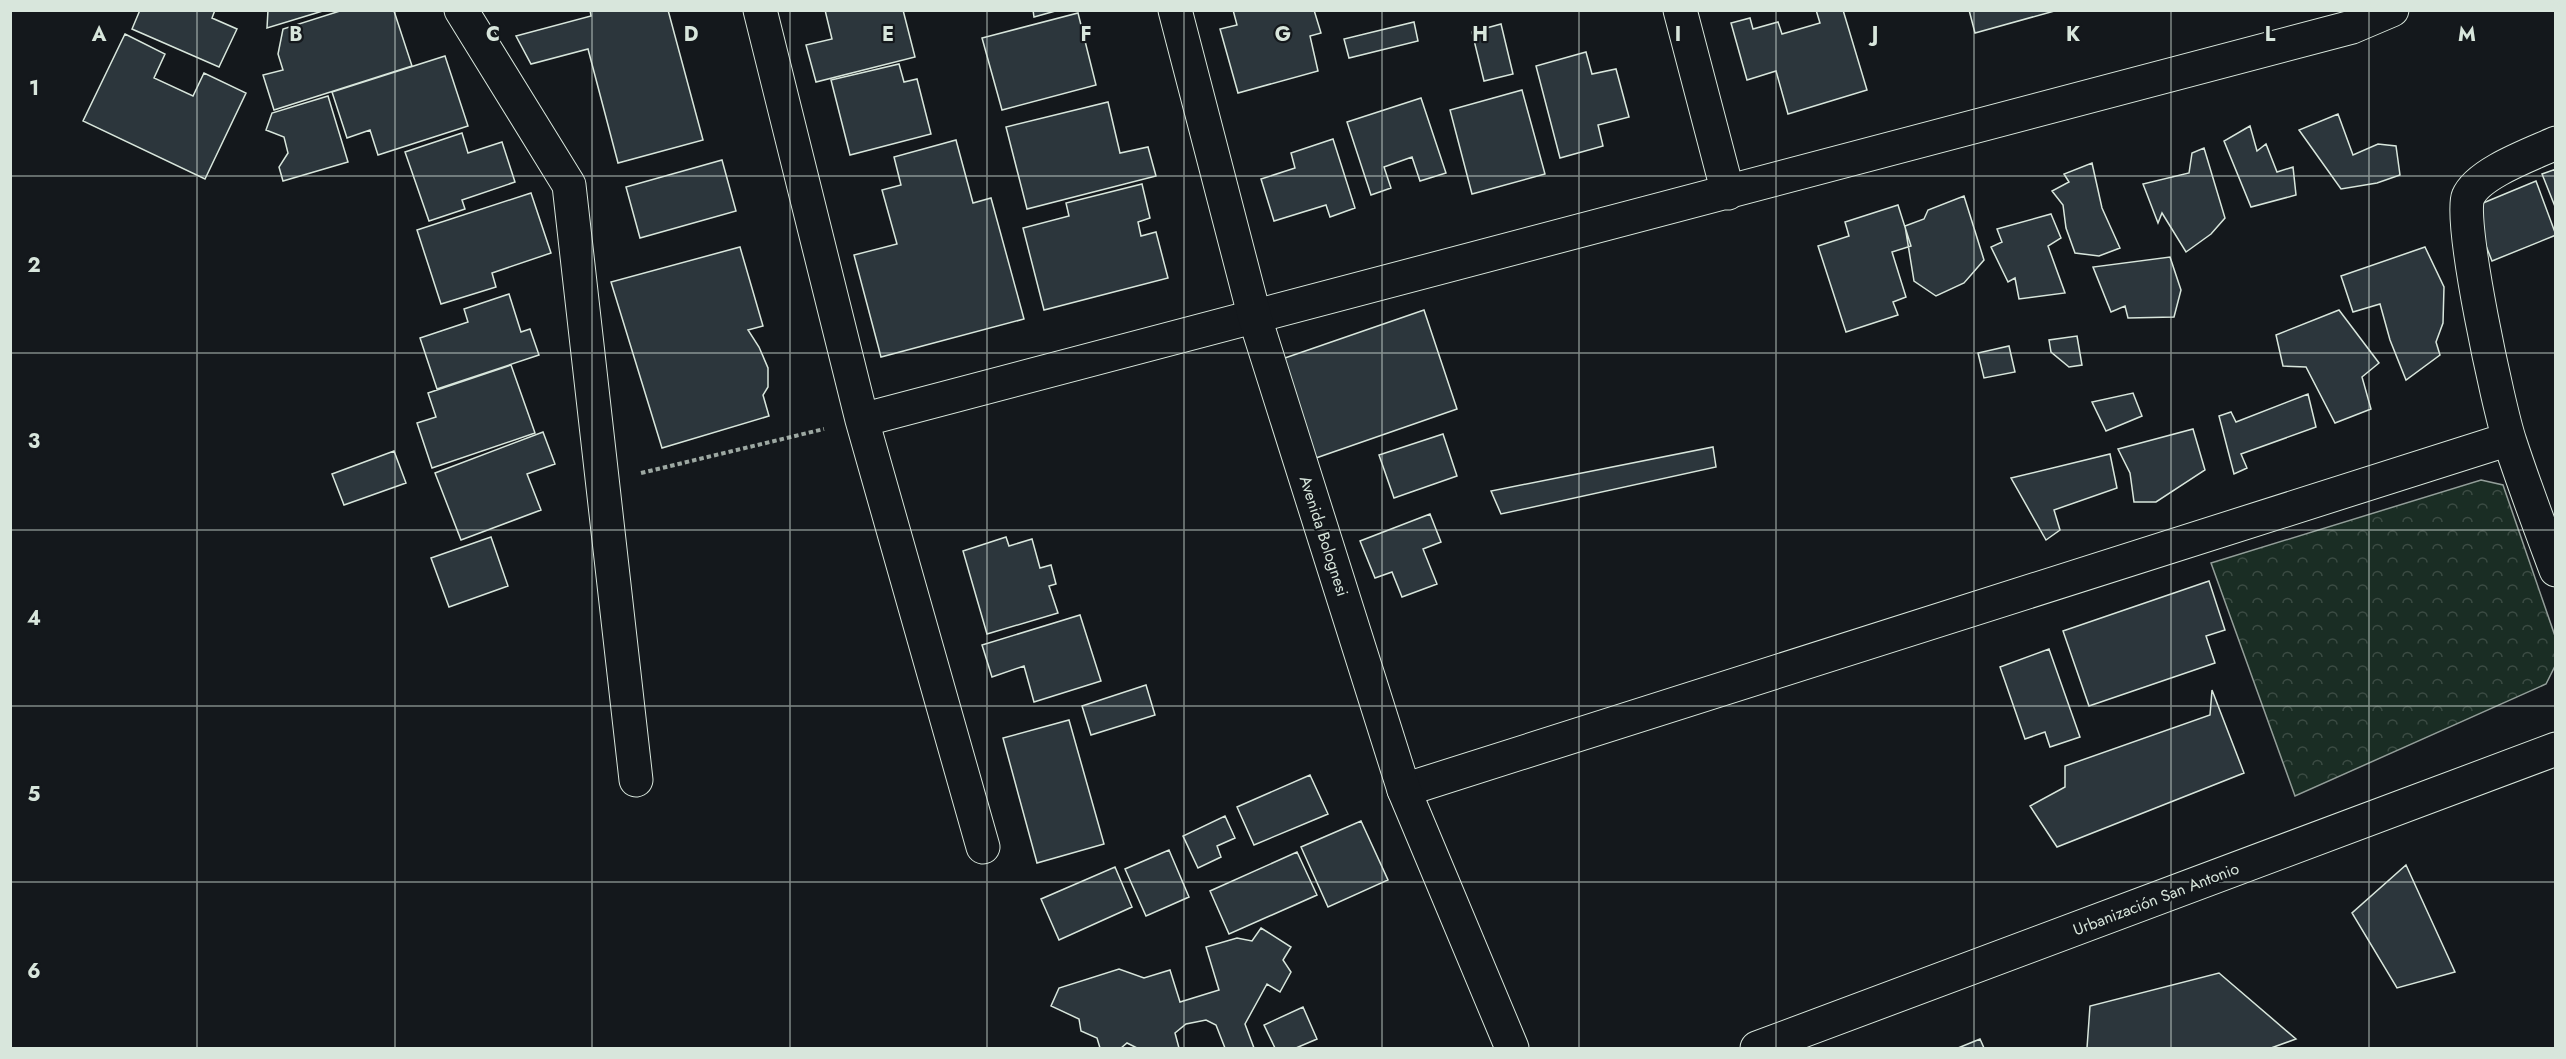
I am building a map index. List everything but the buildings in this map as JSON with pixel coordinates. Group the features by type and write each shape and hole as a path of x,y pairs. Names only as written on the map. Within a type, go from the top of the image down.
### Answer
{"street":[{"path":"461,10 569,185 636,780"},
{"path":"760,10 862,420 983,847"},
{"name":"Avenida Bolognesi","path":"1175,10 1255,318 1404,790 1512,1048"},
{"path":"1680,10 1728,193"},
{"path":"862,420 2352,27 2392,10"},
{"path":"2556,143 2501,169 2476,185 2464,206 2469,249 2509,439 2556,570"},
{"path":"1404,790 2509,439"},
{"name":"Urbanización San Antonio","path":"1757,1048 2556,749"}],"path":[{"path":"603,483 862,420"}],"green space":[{"path":"2481,480 2503,485 2555,636 2555,666 2546,684 2295,796 2211,563"}]}
